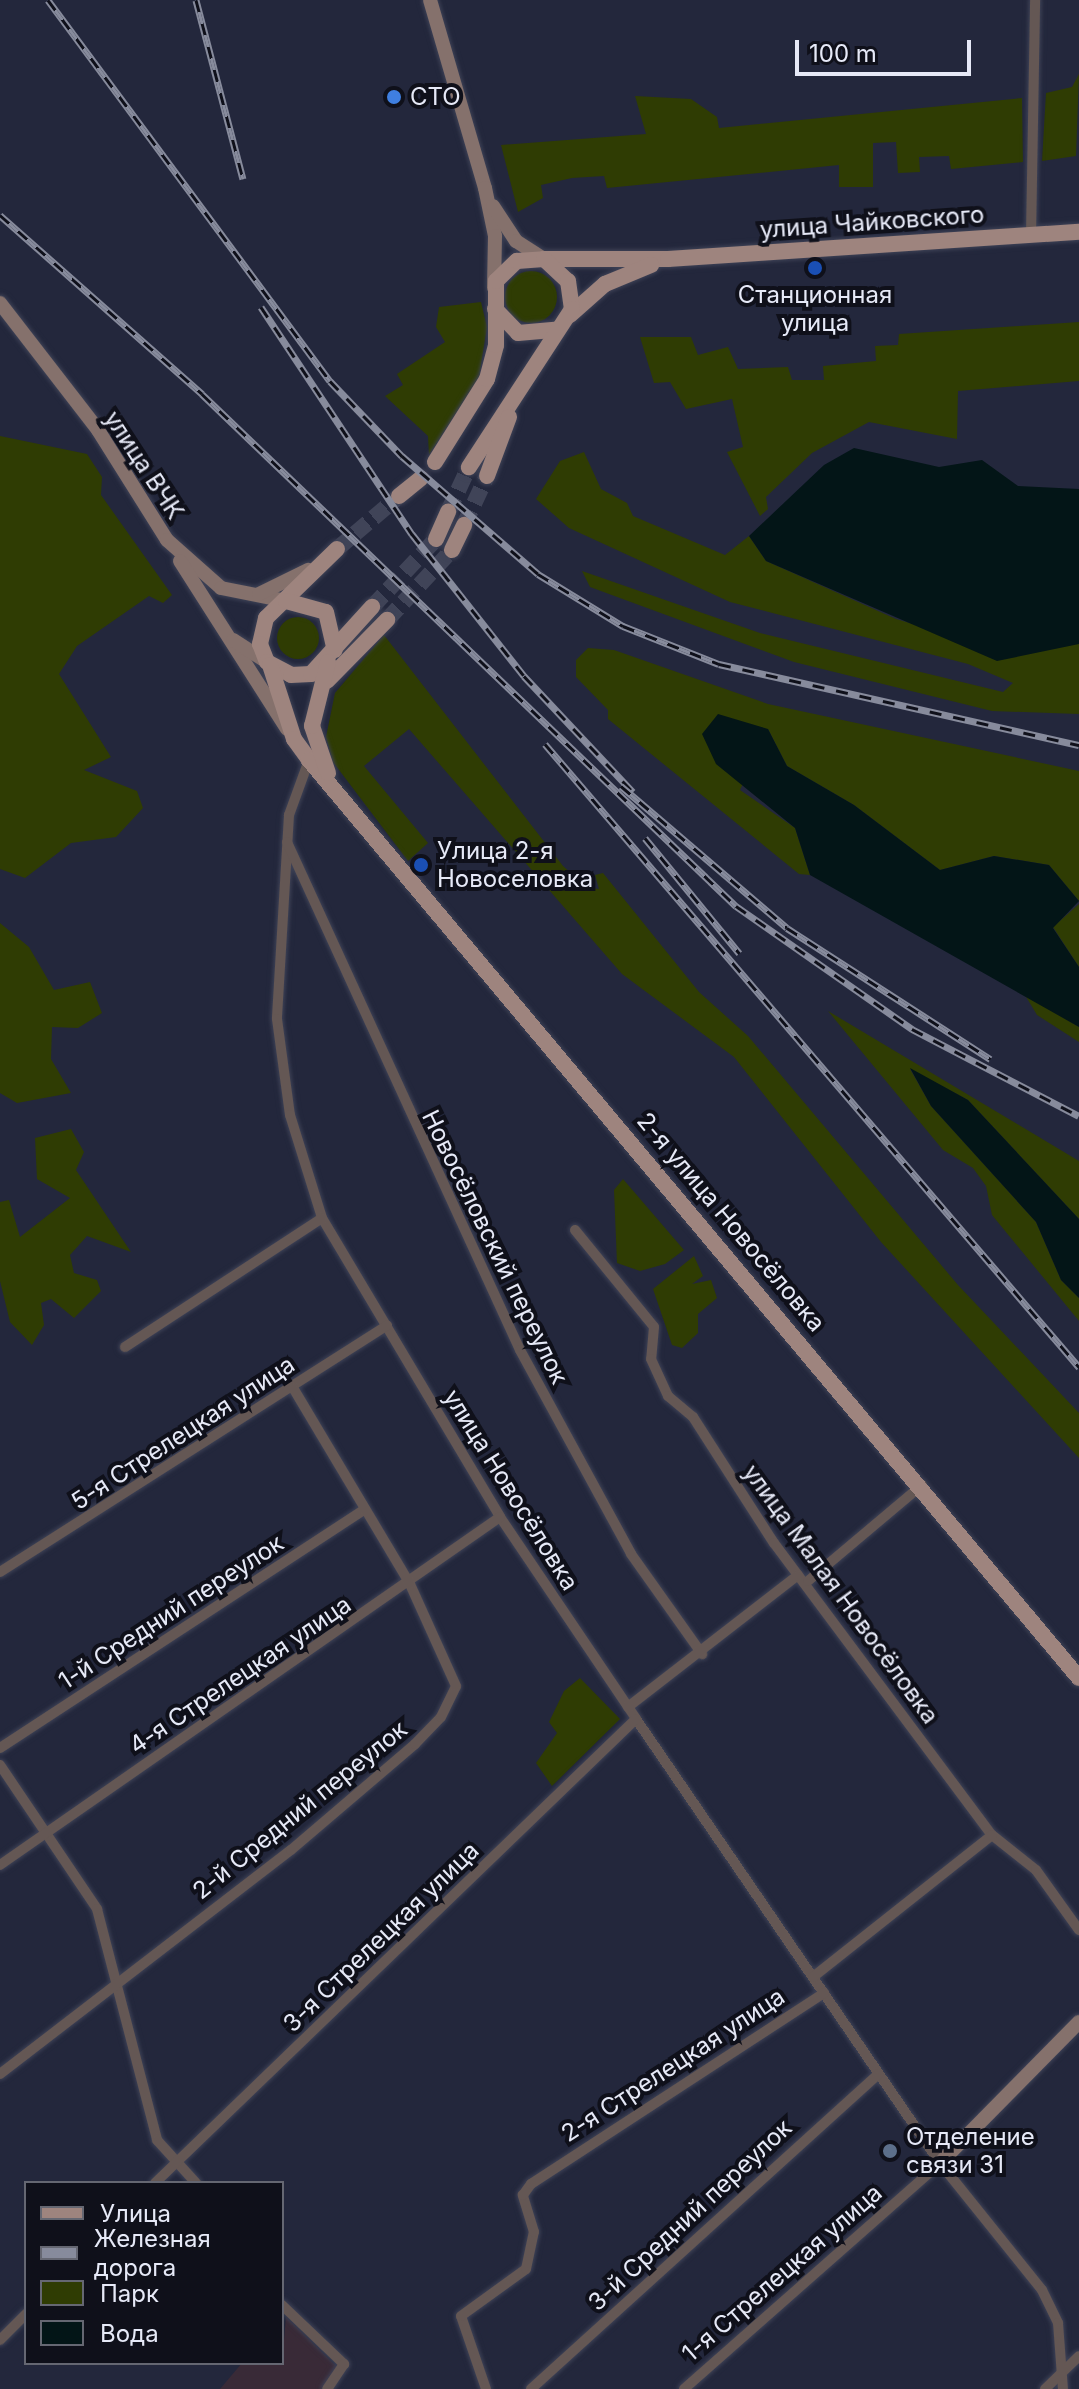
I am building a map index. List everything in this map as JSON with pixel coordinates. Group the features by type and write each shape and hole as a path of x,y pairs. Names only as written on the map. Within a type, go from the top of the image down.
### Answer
{"main road":[{"path":"430,0 485,188 495,236 493,295 496,345 487,379 435,462"},
{"path":"485,188 511,236 568,281 564,322 539,337 518,333 493,295"},
{"name":"улица Чайковского","path":"544,259 668,259 1079,232"},
{"path":"493,295 507,267 544,259"},
{"name":"улица Чайковского","path":"524,378 564,322 605,284 668,259"},
{"name":"улица ВЧК","path":"0,303 98,430 167,540 211,582 246,596 286,601"},
{"path":"469,467 524,378"},
{"path":"487,476 524,378"},
{"path":"399,496 421,478"},
{"path":"436,539 448,512"},
{"path":"452,550 464,525"},
{"name":"2-я улица Новосёловка","path":"167,540 309,760 922,1485 1079,1678"},
{"path":"246,596 288,584 337,549"},
{"path":"269,664 260,632 337,549"},
{"path":"286,601 326,612 332,655"},
{"path":"222,629 269,664 300,676 332,655 372,607"},
{"path":"313,712 332,673 387,620"},
{"name":"2-я улица Новосёловка","path":"332,655 313,712 320,758 343,799"},
{"name":"2-я улица Новосёловка","path":"269,664 294,739"},
{"name":"1-я Стрелецкая улица","path":"940,2163 1079,2022"}],"street":[{"path":"1031,236 1035,0"},
{"name":"улица Новосёловка","path":"309,760 294,790 286,840 278,1032 290,1115 322,1218 500,1517 940,2163 1042,2290 1058,2323 1063,2389"},
{"name":"Новосёловский переулок","path":"286,840 520,1350 631,1554 702,1654"},
{"path":"125,1347 322,1218"},
{"name":"улица Малая Новосёловка","path":"575,1230 654,1327 651,1359 668,1396 693,1417 803,1578 992,1835 1036,1870 1079,1930"},
{"name":"5-я Стрелецкая улица","path":"0,1572 293,1388 387,1325"},
{"name":"2-й Средний переулок","path":"0,2074 291,1850 441,1717 456,1686 410,1584 293,1388"},
{"path":"628,1707 803,1578 922,1485"},
{"name":"1-й Средний переулок","path":"0,1748 365,1509"},
{"name":"4-я Стрелецкая улица","path":"0,1865 47,1829 410,1584 500,1517"},
{"name":"3-я Стрелецкая улица","path":"157,2181 636,1719"},
{"path":"0,1765 47,1829 97,1909 121,1981 157,2140 194,2181"},
{"name":"2-я Стрелецкая улица","path":"813,1977 992,1835"},
{"name":"2-я Стрелецкая улица","path":"486,2389 461,2316 526,2269 534,2232 523,2195 544,2171 824,1993"},
{"name":"3-й Средний переулок","path":"531,2389 879,2074"},
{"name":"1-я Стрелецкая улица","path":"684,2389 940,2163"},
{"path":"284,2307 344,2364 327,2389"},
{"path":"0,2340 24,2316"},
{"path":"1045,2389 1079,2356"}],"shaded area":[{"path":"286,2317 338,2368 325,2389 220,2389 240,2365 284,2365"}],"green space":[{"path":"1079,74 1076,156 1042,161 1046,93 1072,87"},
{"path":"635,96 691,99 717,117 719,128 1022,98 1023,162 951,169 949,156 919,157 920,172 898,173 896,142 873,143 873,187 839,187 839,165 607,188 604,176 572,178 541,185 543,198 518,212 501,145 646,134"},
{"path":"531,271 549,279 557,297 549,315 531,323 513,315 505,297 513,279"},
{"path":"481,302 487,327 479,377 429,455 428,436 385,396 403,385 397,374 445,342 436,327 439,307"},
{"path":"1079,322 1079,381 958,391 957,439 869,422 812,453 766,497 768,509 760,516 727,452 743,447 732,399 686,409 670,382 654,383 640,337 691,337 698,355 728,347 738,369 788,367 792,380 824,380 823,366 876,361 875,346 898,345 899,334"},
{"path":"0,436 87,454 102,477 101,495 172,595 163,603 149,596 77,646 59,674 111,757 84,770 137,791 143,808 116,837 71,843 25,878 0,869"},
{"path":"584,452 601,489 627,503 633,516 725,555 749,536 766,561 896,619 943,633 1079,644 1079,714 992,711 794,662 590,587 582,571 760,633 1003,692 1013,683 968,664 730,602 569,528 536,499 560,461"},
{"path":"298,617 313,623 319,638 313,653 298,659 283,653 277,638 283,623"},
{"path":"384,635 563,866 587,887 599,889 595,875 603,873 699,992 748,1036 958,1285 1079,1413 1079,1458 881,1242 734,1057 622,974 409,729 364,766 428,843 408,861 333,762 326,737 335,693"},
{"path":"588,648 614,650 768,704 1079,771 1079,901 1049,865 994,856 940,870 854,805 787,766 768,729 740,790 795,828 810,875 799,874 608,719 608,710 576,677 576,660"},
{"path":"1079,904 1079,967 1053,927"},
{"path":"0,923 29,947 54,990 90,982 102,1013 78,1028 52,1027 51,1059 71,1093 17,1103 0,1093"},
{"path":"1025,995 1079,1027 1079,1042 1037,1015"},
{"path":"828,1011 1079,1161 1079,1219 968,1100 910,1069 931,1106 1036,1222 1061,1280 1079,1298 1079,1321 992,1215 986,1186 973,1168 943,1150"},
{"path":"71,1129 84,1152 76,1170 131,1252 87,1236 70,1255 74,1273 97,1280 101,1291 74,1318 51,1299 41,1303 44,1325 32,1345 10,1322 0,1281 0,1202 9,1200 20,1237 70,1198 37,1179 35,1138"},
{"path":"623,1179 684,1250 665,1264 640,1271 617,1263 614,1190"},
{"path":"694,1256 703,1276 692,1284 711,1280 717,1298 698,1314 698,1333 682,1348 672,1345 653,1289"},
{"path":"580,1678 620,1719 552,1786 536,1763 557,1733 549,1722 564,1691"}],"water":[{"path":"854,448 939,467 982,460 1018,486 1079,489 1079,644 997,661 766,561 749,536 824,465"},
{"path":"718,714 768,729 787,766 854,805 940,870 994,856 1049,865 1079,901 1053,928 1079,967 1079,1027 810,875 795,828 716,764 702,734"},
{"path":"910,1068 968,1100 1079,1219 1079,1298 1061,1280 1036,1222 931,1106"}],"tunnel":[{"path":"448,512 469,467"},
{"path":"464,525 487,476"},
{"path":"337,549 399,496"},
{"path":"372,607 436,539"},
{"path":"387,620 452,550"}],"railway":[{"path":"48,0 330,381 402,456 538,574 623,626 719,664 1079,745"},
{"path":"196,0 243,179"},
{"path":"0,215 202,394 736,906 912,1029 1079,1116"},
{"path":"261,307 412,534 524,676 633,792"},
{"path":"545,744 1079,1367"},
{"path":"621,786 787,928 990,1059"},
{"path":"645,838 739,953"}],"place":[{"name":"СТО","path":"394,97"},
{"name":"Станционная улица","path":"815,268"},
{"name":"Улица 2-я Новоселовка","path":"421,865"},
{"name":"Отделение связи 31","path":"890,2151"}]}
